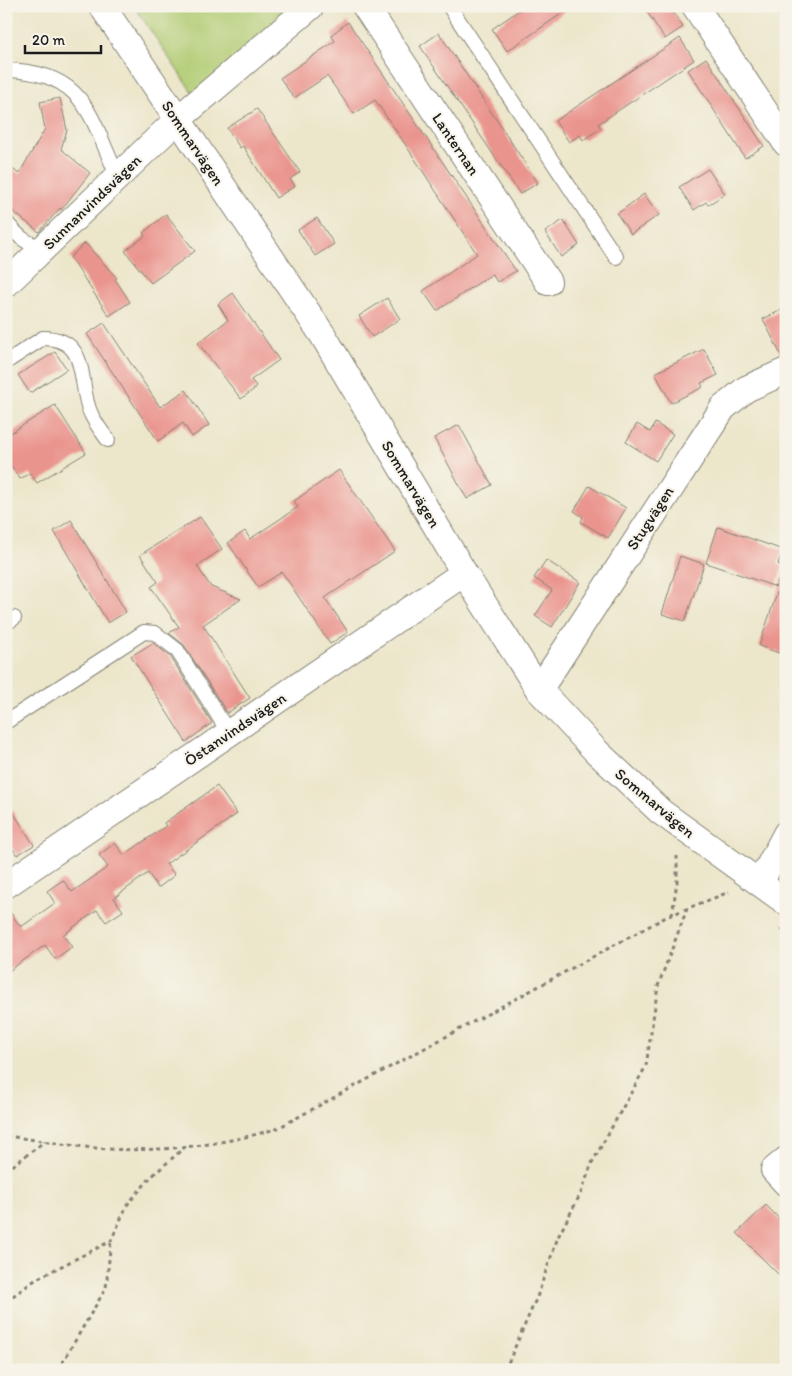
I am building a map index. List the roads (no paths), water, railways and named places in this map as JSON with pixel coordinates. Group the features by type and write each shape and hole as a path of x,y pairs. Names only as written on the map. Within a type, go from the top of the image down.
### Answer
{"street":[{"name":"Sommarvägen","path":"102,6 324,337 464,573 539,690 596,751 676,823 786,902"},
{"path":"177,120 310,6"},
{"name":"Lanternan","path":"365,6 548,282"},
{"path":"695,6 786,143"},
{"name":"Sunnanvindsvägen","path":"6,284 177,120"},
{"name":"Stugvägen","path":"539,690 723,408 746,389 786,370"},
{"name":"Östanvindsvägen","path":"6,885 464,573"},
{"path":"760,883 786,834"},
{"path":"786,1160 774,1170 786,1183"}],"lane":[{"path":"449,6 616,257"},
{"path":"782,6 786,12"},
{"path":"6,70 48,76 64,83 79,95 118,177"},
{"path":"6,222 22,241 33,246 45,247"},
{"path":"6,362 43,338 61,341 69,346 77,356 82,370 86,401 91,414 108,440"},
{"path":"6,722 144,632 155,633 177,650 229,733"}]}
